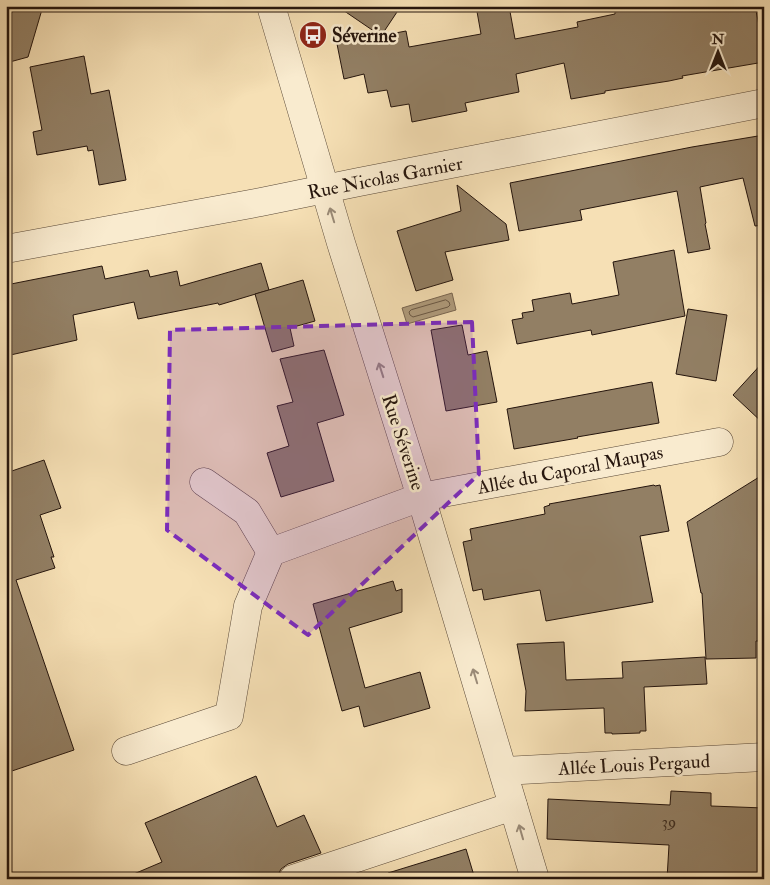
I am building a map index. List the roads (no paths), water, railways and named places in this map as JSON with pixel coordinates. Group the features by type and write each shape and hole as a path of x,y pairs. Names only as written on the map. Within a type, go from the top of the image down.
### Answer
{"street":[{"name":"Rue Séverine","path":"270,6 324,189 422,497 535,879"},
{"name":"Rue Nicolas Garnier","path":"6,248 251,204 764,103"},
{"name":"Allée du Caporal Maupas","path":"271,552 422,497 719,442"},
{"path":"126,752 229,716 248,606 271,552 247,512 204,482"},
{"name":"Allée Louis Pergaud","path":"504,771 764,757"},
{"path":"293,879 514,806"}],"water":[{"path":"452,293 456,310 407,324 402,308"}],"place":[{"name":"Séverine","path":"313,35"}]}
